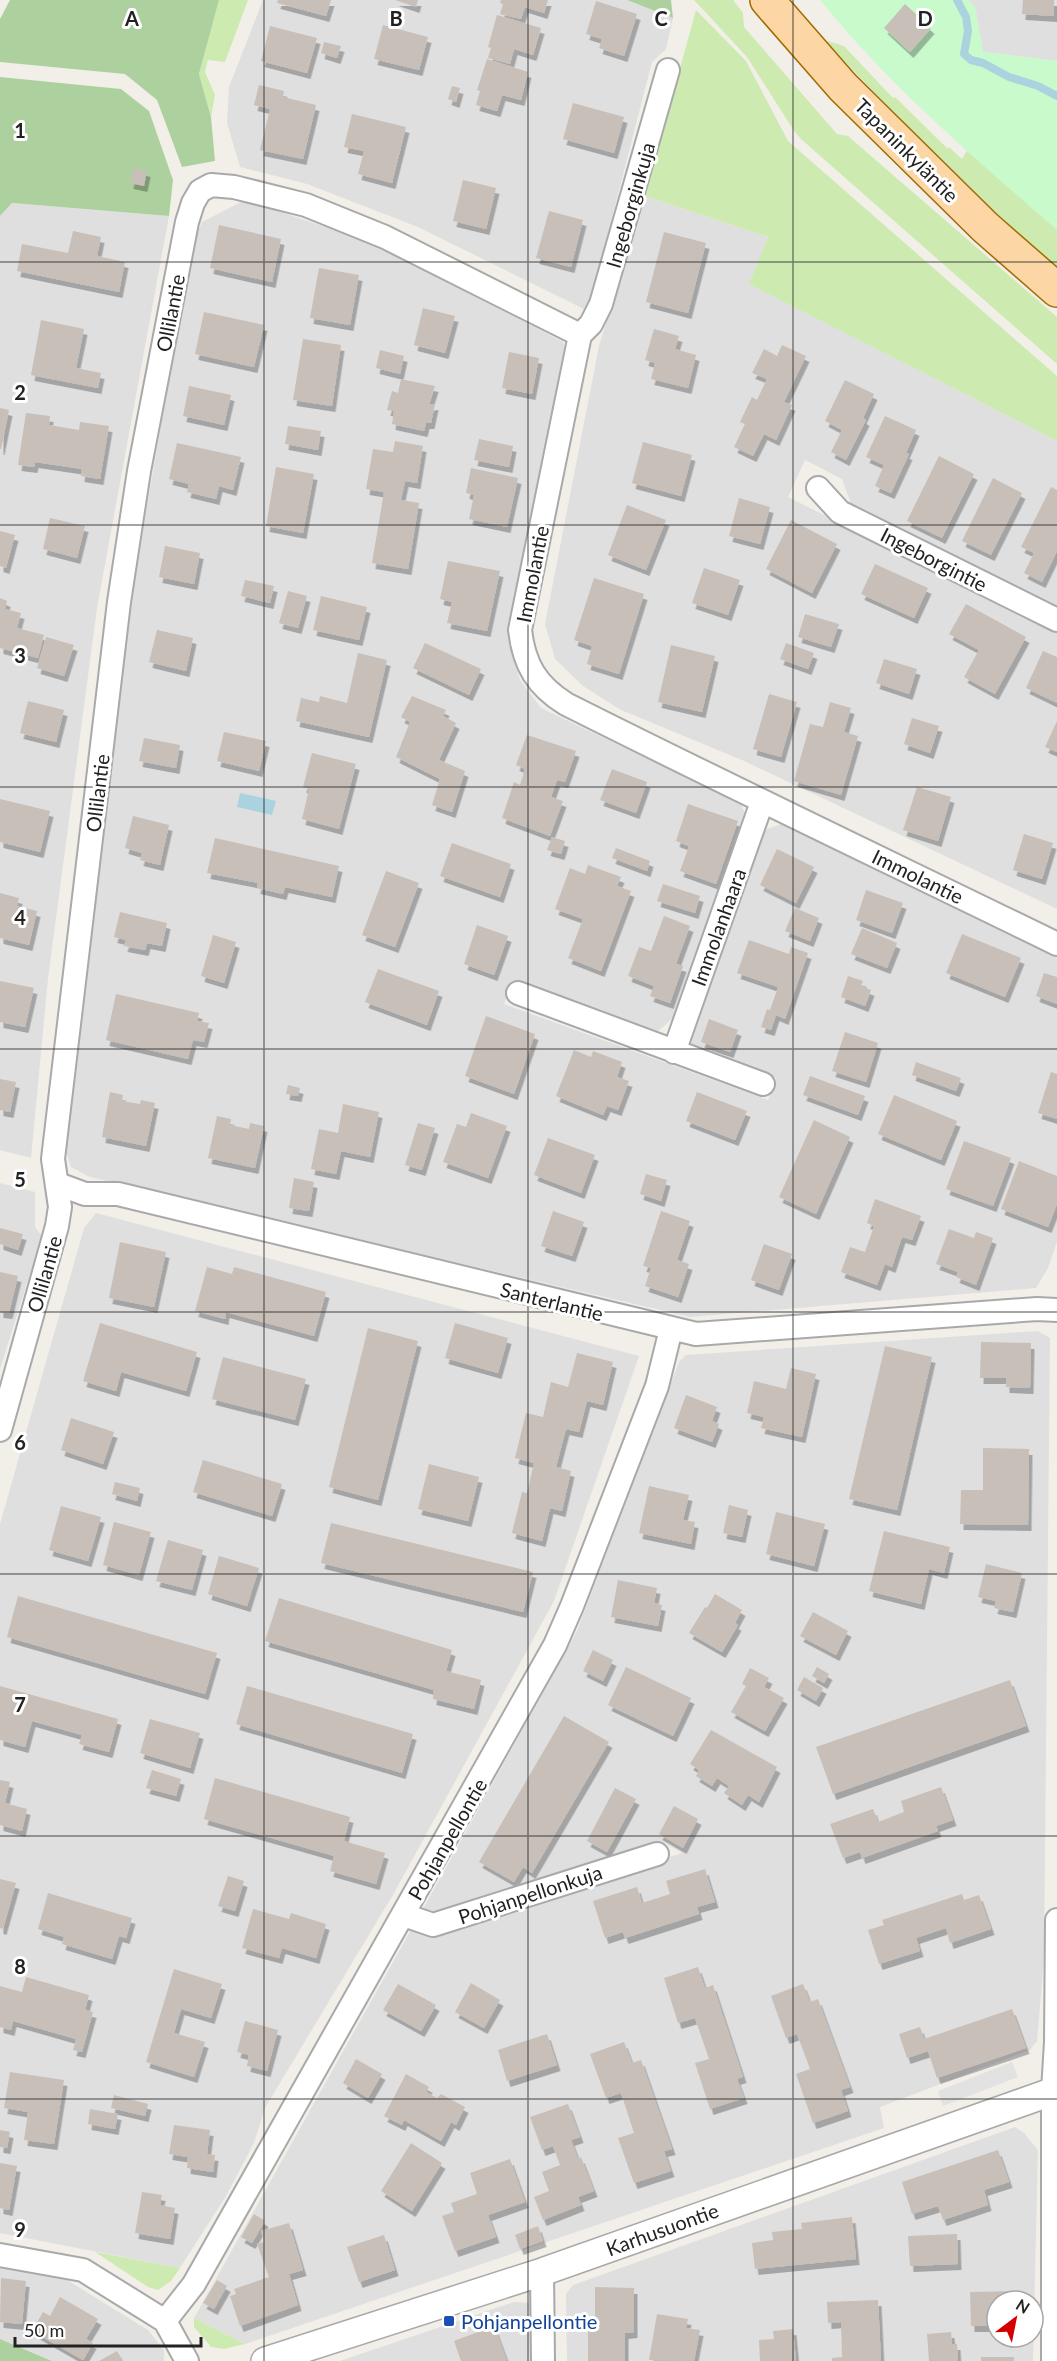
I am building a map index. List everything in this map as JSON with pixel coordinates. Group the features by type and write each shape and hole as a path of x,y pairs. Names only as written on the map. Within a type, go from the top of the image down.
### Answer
{"main road":[{"name":"Tapaninkyläntie","path":"767,0 851,95 985,227 1057,290"}],"street":[{"name":"Ingeborginkuja","path":"580,335 591,324 601,304 668,70"},
{"name":"Ollilantie","path":"0,1430 57,1226 60,1207 53,1160 120,602 139,471 193,202 200,191 211,185 234,187 306,205 385,237 580,335"},
{"name":"Immolantie","path":"580,335 520,630 527,662 537,680 549,693 566,704 762,802 856,845 1057,944"},
{"name":"Ingeborgintie","path":"818,488 840,512 1057,620"},
{"name":"Immolanhaara","path":"674,1052 762,802"},
{"path":"518,993 764,1084"},
{"name":"Santerlantie","path":"58,1184 85,1194 117,1194 696,1334 1037,1309 1057,1310"},
{"name":"Pohjanpellontie","path":"165,2321 194,2284 555,1645 657,1386 671,1329"},
{"name":"Pohjanpellonkuja","path":"404,1915 433,1925 657,1854"},
{"path":"1053,2361 1056,2288 1057,1920"},
{"name":"Karhusuontie","path":"265,2361 542,2272 1055,2091"},
{"path":"0,2255 82,2270 165,2321 187,2361"},
{"path":"542,2272 543,2361"}],"shaded area":[{"path":"263,0 627,0 673,18 666,49 652,62 588,311 418,227 307,184 240,167 227,123 229,87"},
{"path":"968,0 1057,0 1057,61 983,52 975,7"},
{"path":"645,196 768,237 750,284 1057,441 1057,609 853,509 842,479 805,460 788,497 1057,631 1057,909 742,760 621,710 583,686 555,659 545,624 599,346"},
{"path":"245,200 382,246 563,342 566,353 507,637 520,680 541,708 740,803 746,815 674,1017 654,1035 512,982 504,1004 768,1100 776,1078 700,1051 691,1043 765,830 781,824 1057,958 1057,1242 1048,1268 1036,1288 690,1317 90,1177 71,1167 64,1146 129,607 194,239 202,222"},
{"path":"12,203 169,216 97,608 48,979 31,1158 0,1150 0,216"},
{"path":"0,1183 35,1192 35,1227 42,1236 0,1369"},
{"path":"96,1213 639,1356 554,1601 394,1893 265,2108 254,2143 226,2196 180,2268 0,2233 0,1524 84,1228"},
{"path":"1038,1331 1050,1338 1044,1959 1037,2041 1030,2050 880,2107 884,2128 245,2344 194,2318 412,1928 428,1935 682,1853 665,1843 439,1912 423,1909 577,1631 679,1362 686,1355"},
{"path":"1012,2062 1018,2077 943,2106 938,2091"},
{"path":"1015,2127 1024,2133 1038,2150 1035,2289 985,2289 985,2349 1033,2349 1033,2361 567,2361 566,2294 573,2285"},
{"path":"0,2267 67,2280 148,2330 164,2350 164,2361 52,2361 0,2339"},
{"path":"514,2302 532,2303 534,2361 340,2361"}],"green space":[{"path":"10,0 219,0 199,74 211,117 215,161 182,167 157,100 125,74 0,62 0,19"},
{"path":"219,0 248,0 225,62 208,60 205,72 215,95 211,117 199,74"},
{"path":"627,0 671,0 673,18"},
{"path":"694,0 733,0 743,13 744,27 837,134 848,136 1057,317 1057,364 802,140 747,57"},
{"path":"820,0 968,0 975,7 983,52 1057,61 1057,230 903,91 874,62"},
{"path":"696,10 746,61 788,141 1057,376 1057,441 749,284 768,237 645,196"},
{"path":"826,42 844,46 893,98 895,97 948,149 949,147 962,159 971,144 1057,183 1057,267 938,158"},
{"path":"0,77 121,89 149,111 173,180 169,216 12,203 0,216"},
{"path":"95,2252 180,2268 171,2281 158,2290 148,2287"},
{"path":"194,2318 245,2344 224,2349 211,2347 194,2327"},
{"path":"0,2339 52,2361 0,2361"}],"water":[{"path":"240,793 276,801 272,815 237,807"}],"building":[{"path":"278,0 331,0 326,16 277,3"},
{"path":"395,0 418,0 416,7"},
{"path":"501,0 548,0 544,13 525,7 521,19 500,14 503,4 500,3"},
{"path":"1023,0 1054,0 1054,16 1022,14"},
{"path":"596,1 637,14 624,56 599,48 602,39 586,34"},
{"path":"905,4 931,28 910,52 884,28"},
{"path":"497,15 541,28 533,55 514,49 510,64 488,58 491,48 488,47"},
{"path":"383,25 428,37 419,70 374,59"},
{"path":"270,26 317,38 307,73 261,61"},
{"path":"324,42 341,46 337,58 321,53"},
{"path":"487,59 528,72 521,100 502,95 497,111 476,105 480,91 477,90"},
{"path":"259,85 284,91 283,97 316,105 303,159 260,150 270,109 254,105"},
{"path":"452,86 460,88 456,102 448,99"},
{"path":"573,103 624,117 614,153 563,139"},
{"path":"352,114 406,127 392,183 358,174 364,151 344,147"},
{"path":"133,168 147,171 144,186 130,183"},
{"path":"463,180 496,188 486,229 453,221"},
{"path":"549,211 583,220 571,267 536,258"},
{"path":"219,225 281,239 272,282 210,268"},
{"path":"73,231 101,237 97,256 125,262 119,292 17,271 22,244 68,253"},
{"path":"664,232 706,243 688,313 646,302"},
{"path":"319,268 359,275 350,325 310,318"},
{"path":"423,308 455,316 445,353 414,345"},
{"path":"204,312 264,325 254,367 195,354"},
{"path":"41,320 84,329 76,368 101,373 98,388 31,375"},
{"path":"654,329 679,336 675,349 696,355 688,388 651,379 655,363 645,360"},
{"path":"303,339 341,345 332,406 293,400"},
{"path":"782,345 806,356 784,402 792,405 776,440 764,434 753,456 734,447 745,424 740,422 752,397 757,400 767,379 752,373 764,349 777,356"},
{"path":"380,350 404,356 400,374 376,368"},
{"path":"509,352 539,358 532,394 502,388"},
{"path":"401,379 435,386 429,405 435,404 431,423 426,423 424,431 392,424 394,411 387,410 392,391 398,393"},
{"path":"845,380 874,394 863,418 866,420 846,460 831,452 842,430 825,421"},
{"path":"189,386 231,395 224,425 183,416"},
{"path":"0,408 9,410 1,449 0,449"},
{"path":"26,413 50,416 49,425 79,430 80,422 109,426 100,479 81,476 82,469 35,462 34,467 18,465"},
{"path":"885,416 916,430 906,453 909,454 891,493 875,486 884,465 866,457"},
{"path":"288,426 321,431 318,450 285,444"},
{"path":"479,439 513,446 509,467 474,460"},
{"path":"395,441 423,446 417,483 405,481 401,500 419,503 408,569 372,563 384,492 366,489 373,449 393,452"},
{"path":"643,442 692,455 681,496 632,483"},
{"path":"177,443 241,457 233,490 219,486 216,499 187,492 189,484 169,479"},
{"path":"939,456 974,474 942,538 907,521"},
{"path":"276,467 314,474 303,533 266,526"},
{"path":"471,468 518,478 507,527 469,519 474,495 466,493"},
{"path":"993,478 1022,493 991,555 962,541"},
{"path":"1051,487 1057,490 1057,551 1042,582 1024,573 1034,553 1021,547"},
{"path":"739,498 770,507 760,544 729,536"},
{"path":"627,505 666,520 646,570 608,555"},
{"path":"50,518 85,526 77,558 43,549"},
{"path":"791,520 837,544 812,593 766,569"},
{"path":"0,531 15,535 6,568 0,566"},
{"path":"165,546 200,553 194,584 159,577"},
{"path":"448,561 500,571 487,631 447,623 452,602 440,599"},
{"path":"875,564 928,588 914,618 861,594"},
{"path":"704,568 740,580 728,615 692,603"},
{"path":"594,578 644,594 619,674 587,664 592,646 574,640"},
{"path":"245,580 274,586 270,603 241,596"},
{"path":"288,591 307,596 298,628 279,623"},
{"path":"321,596 367,607 359,640 313,630"},
{"path":"0,598 7,601 5,609 21,613 17,628 44,635 38,658 0,648"},
{"path":"966,604 1026,637 995,694 964,677 979,650 949,634"},
{"path":"805,614 839,624 831,647 798,637"},
{"path":"157,630 193,638 186,671 149,662"},
{"path":"46,637 74,645 64,676 37,668"},
{"path":"425,643 481,669 469,695 413,668"},
{"path":"786,643 814,653 808,669 780,659"},
{"path":"671,645 715,656 702,712 658,702"},
{"path":"1043,651 1057,657 1057,703 1026,688"},
{"path":"358,653 387,660 369,737 296,721 301,698 319,702 320,696 347,703"},
{"path":"884,659 917,669 909,694 876,683"},
{"path":"769,694 797,702 781,757 753,749"},
{"path":"412,696 446,710 443,716 456,723 439,760 465,771 452,812 432,805 440,779 396,757 410,722 401,717"},
{"path":"28,701 64,710 56,742 20,733"},
{"path":"830,702 851,708 844,732 858,736 841,795 794,781 810,724 823,727"},
{"path":"912,718 939,726 930,753 904,744"},
{"path":"1057,721 1057,752 1045,747"},
{"path":"224,732 266,741 259,771 217,761"},
{"path":"527,735 576,751 565,782 557,780 551,797 563,801 550,836 502,818 514,782 520,785 525,769 516,765"},
{"path":"144,738 180,745 176,768 139,761"},
{"path":"312,753 356,764 339,829 302,819 309,789 303,787"},
{"path":"612,769 647,782 636,813 600,800"},
{"path":"917,787 951,797 938,841 903,830"},
{"path":"0,799 50,811 40,852 0,842"},
{"path":"688,804 738,821 716,884 680,871 689,846 676,841"},
{"path":"133,816 169,825 160,865 140,860 142,853 125,848"},
{"path":"1024,834 1053,843 1042,879 1013,870"},
{"path":"552,837 565,841 561,854 547,850"},
{"path":"215,838 339,866 332,897 285,887 283,894 257,888 258,883 207,873"},
{"path":"452,843 511,864 500,897 440,876"},
{"path":"616,848 650,861 647,871 612,858"},
{"path":"777,849 814,867 796,903 760,885"},
{"path":"588,865 621,877 617,886 631,891 601,971 568,958 583,919 555,909 570,868 585,874"},
{"path":"386,871 419,883 395,947 362,935"},
{"path":"663,884 700,896 695,913 657,901"},
{"path":"866,890 903,903 892,933 856,920"},
{"path":"0,893 19,898 17,906 37,911 29,945 0,938"},
{"path":"795,908 819,918 810,941 785,931"},
{"path":"120,912 167,923 162,946 147,943 145,950 124,946 126,940 114,937"},
{"path":"664,916 690,926 676,964 683,966 670,1003 650,996 654,986 628,976 639,947 651,951"},
{"path":"477,925 508,936 494,975 464,964"},
{"path":"862,928 897,943 887,968 851,954"},
{"path":"962,934 1021,958 1005,997 946,973"},
{"path":"213,935 236,942 224,983 201,976"},
{"path":"749,940 789,954 791,947 808,953 785,1019 776,1015 771,1030 761,1027 778,987 737,973"},
{"path":"378,969 439,991 427,1025 365,1002"},
{"path":"1044,973 1057,977 1057,1004 1036,996"},
{"path":"848,976 863,981 861,986 871,990 865,1006 841,997"},
{"path":"0,981 34,988 25,1027 0,1022"},
{"path":"116,994 199,1013 197,1021 209,1023 204,1042 193,1040 188,1059 106,1040"},
{"path":"486,1016 535,1034 514,1094 465,1076"},
{"path":"709,1019 738,1030 730,1052 701,1042"},
{"path":"845,1032 878,1043 866,1082 832,1071"},
{"path":"574,1050 591,1057 593,1051 622,1062 617,1077 629,1081 618,1110 607,1106 603,1115 556,1096"},
{"path":"916,1062 961,1078 956,1091 912,1075"},
{"path":"1051,1072 1057,1074 1057,1119 1038,1113"},
{"path":"810,1076 865,1096 858,1115 803,1095"},
{"path":"0,1079 16,1082 10,1112 0,1110"},
{"path":"288,1085 300,1088 298,1096 286,1094"},
{"path":"110,1092 123,1095 122,1101 140,1104 141,1100 155,1103 146,1146 102,1137"},
{"path":"697,1092 747,1111 735,1140 686,1121"},
{"path":"894,1095 957,1121 941,1160 878,1134"},
{"path":"343,1104 379,1112 370,1157 341,1151 336,1174 311,1169 319,1129 338,1133"},
{"path":"471,1113 507,1126 488,1178 443,1162 457,1124 466,1127"},
{"path":"217,1116 231,1119 230,1125 249,1129 250,1123 264,1126 255,1168 208,1158"},
{"path":"814,1120 850,1137 816,1214 779,1197"},
{"path":"418,1123 435,1128 422,1170 405,1165"},
{"path":"548,1138 595,1155 581,1193 534,1175"},
{"path":"964,1141 1011,1158 993,1206 946,1189"},
{"path":"1019,1161 1057,1176 1057,1204 1048,1227 1001,1209"},
{"path":"646,1174 667,1180 661,1201 640,1194"},
{"path":"294,1178 314,1182 309,1211 289,1208"},
{"path":"875,1199 921,1216 912,1240 902,1237 892,1267 885,1264 877,1285 841,1272 850,1247 865,1252 874,1226 867,1223"},
{"path":"553,1211 584,1222 572,1256 541,1246"},
{"path":"661,1211 690,1221 677,1260 689,1264 678,1297 645,1286 651,1268 643,1266"},
{"path":"0,1228 23,1234 18,1250 0,1244"},
{"path":"949,1229 974,1238 976,1232 993,1238 976,1285 956,1277 958,1272 936,1264"},
{"path":"120,1242 166,1252 154,1307 109,1298"},
{"path":"764,1244 792,1254 779,1290 751,1280"},
{"path":"207,1267 232,1274 234,1267 326,1292 314,1336 226,1312 225,1319 195,1311"},
{"path":"0,1272 18,1276 9,1313 0,1312"},
{"path":"100,1323 197,1352 186,1391 121,1372 116,1391 83,1381"},
{"path":"455,1323 508,1338 498,1373 445,1358"},
{"path":"368,1328 418,1341 378,1500 329,1487"},
{"path":"981,1342 1031,1343 1030,1388 1006,1387 1006,1378 980,1378"},
{"path":"885,1346 932,1357 897,1510 849,1499"},
{"path":"577,1353 613,1362 603,1405 587,1401 579,1432 566,1429 556,1467 571,1471 562,1511 550,1508 542,1541 512,1533 522,1492 527,1493 534,1463 515,1458 526,1413 543,1417 551,1382 568,1387"},
{"path":"223,1357 306,1379 295,1420 212,1399"},
{"path":"791,1368 816,1374 802,1437 761,1428 764,1417 747,1413 754,1381 786,1389"},
{"path":"686,1395 717,1407 712,1421 719,1424 712,1442 674,1428"},
{"path":"71,1418 114,1432 103,1464 61,1450"},
{"path":"983,1448 1029,1449 1028,1525 960,1524 961,1490 983,1490"},
{"path":"203,1460 282,1484 272,1516 193,1492"},
{"path":"429,1464 479,1477 468,1521 418,1509"},
{"path":"115,1482 140,1488 137,1501 112,1494"},
{"path":"649,1486 689,1495 683,1520 695,1522 691,1544 639,1533"},
{"path":"729,1505 748,1510 742,1537 723,1533"},
{"path":"61,1506 101,1517 88,1561 49,1550"},
{"path":"776,1512 825,1524 814,1566 766,1554"},
{"path":"114,1522 151,1532 139,1575 103,1565"},
{"path":"331,1523 533,1572 523,1612 321,1563"},
{"path":"884,1531 950,1547 944,1573 929,1569 921,1604 869,1591"},
{"path":"168,1540 203,1550 192,1590 156,1581"},
{"path":"219,1556 259,1568 247,1606 208,1594"},
{"path":"986,1564 1022,1573 1013,1612 994,1608 996,1601 978,1597"},
{"path":"618,1580 657,1588 654,1603 662,1605 658,1626 611,1617"},
{"path":"715,1594 742,1610 735,1623 738,1625 722,1652 689,1633"},
{"path":"18,1596 217,1653 205,1694 7,1637"},
{"path":"279,1598 452,1650 446,1671 481,1680 474,1709 433,1699 434,1690 265,1641"},
{"path":"813,1612 848,1631 836,1655 800,1636"},
{"path":"593,1650 613,1660 603,1681 583,1671"},
{"path":"626,1667 691,1698 673,1736 608,1705"},
{"path":"817,1667 829,1674 824,1683 812,1676"},
{"path":"750,1668 769,1678 764,1687 784,1698 765,1731 731,1712 746,1686 742,1684"},
{"path":"804,1677 823,1688 816,1701 797,1690"},
{"path":"1010,1680 1026,1726 833,1794 816,1747"},
{"path":"0,1686 118,1719 109,1752 79,1744 82,1735 32,1721 25,1747 0,1740"},
{"path":"247,1686 413,1734 402,1773 236,1724"},
{"path":"564,1716 609,1742 532,1873 523,1867 514,1882 479,1862"},
{"path":"150,1719 200,1733 190,1768 140,1753"},
{"path":"711,1730 777,1767 759,1802 748,1795 742,1805 724,1793 729,1786 717,1778 712,1786 696,1776 699,1770 690,1764"},
{"path":"152,1770 181,1779 176,1796 146,1788"},
{"path":"215,1778 350,1817 344,1841 385,1853 376,1884 330,1871 334,1856 204,1819"},
{"path":"0,1780 10,1782 5,1803 27,1809 22,1831 0,1825"},
{"path":"941,1787 953,1820 936,1826 938,1831 862,1858 860,1852 843,1858 830,1824 873,1809 878,1822 904,1812 901,1801"},
{"path":"615,1788 636,1799 607,1852 587,1841"},
{"path":"674,1806 698,1819 683,1848 659,1834"},
{"path":"705,1869 715,1902 697,1907 699,1914 625,1938 623,1932 605,1938 593,1901 637,1887 642,1903 670,1894 666,1881"},
{"path":"228,1876 244,1881 235,1911 218,1906"},
{"path":"0,1879 16,1883 3,1929 0,1928"},
{"path":"48,1893 132,1918 126,1938 119,1936 112,1959 62,1944 64,1937 38,1929"},
{"path":"962,1894 964,1900 979,1895 991,1929 950,1943 946,1928 916,1938 920,1951 879,1964 868,1930 884,1925 882,1920"},
{"path":"253,1909 289,1919 291,1913 326,1924 316,1958 282,1948 279,1958 242,1948"},
{"path":"698,1967 705,1988 713,1985 743,2077 737,2079 744,2098 710,2109 695,2063 709,2059 695,2018 678,2023 664,1978"},
{"path":"174,1969 222,1984 211,2018 181,2009 174,2033 205,2042 194,2077 146,2062"},
{"path":"26,1977 89,1995 85,2010 93,2012 82,2052 73,2050 76,2039 13,2021 11,2030 0,2027 0,1986 22,1992"},
{"path":"471,1983 500,2000 484,2028 455,2012"},
{"path":"398,1984 436,2005 421,2031 383,2010"},
{"path":"803,1984 810,2002 818,1999 850,2087 841,2090 848,2111 813,2123 796,2074 810,2069 797,2034 786,2038 771,1996"},
{"path":"1012,2009 1026,2048 937,2078 928,2051 907,2058 899,2034 920,2027 924,2039"},
{"path":"245,2021 278,2030 267,2071 247,2066 249,2055 237,2052"},
{"path":"547,2034 557,2065 507,2081 498,2050"},
{"path":"624,2042 632,2063 641,2060 672,2149 664,2151 671,2171 634,2183 618,2138 634,2133 621,2093 606,2098 590,2054"},
{"path":"356,2059 382,2074 368,2098 343,2083"},
{"path":"10,2072 64,2080 54,2144 24,2140 28,2112 4,2108"},
{"path":"406,2074 429,2087 426,2092 437,2098 441,2094 465,2107 456,2125 451,2122 441,2141 404,2120 402,2125 384,2116"},
{"path":"114,2095 148,2104 145,2116 111,2108"},
{"path":"568,2104 580,2137 571,2140 578,2159 581,2157 594,2191 578,2197 581,2205 543,2220 534,2197 549,2191 542,2172 560,2165 553,2146 542,2150 530,2117"},
{"path":"90,2109 118,2114 115,2129 88,2124"},
{"path":"174,2125 210,2130 207,2154 215,2155 213,2172 187,2168 188,2157 169,2154"},
{"path":"0,2130 10,2132 7,2148 0,2147"},
{"path":"411,2143 442,2163 412,2211 381,2191"},
{"path":"998,2150 1009,2182 984,2190 988,2205 943,2220 938,2206 912,2214 902,2182"},
{"path":"510,2159 525,2202 488,2215 496,2237 455,2251 442,2216 454,2212 451,2203 477,2194 470,2173"},
{"path":"0,2163 17,2166 9,2210 0,2208"},
{"path":"142,2192 162,2195 160,2205 175,2208 170,2239 135,2233"},
{"path":"254,2214 265,2221 252,2243 241,2237"},
{"path":"852,2217 856,2259 755,2269 752,2243 773,2240 772,2232 802,2229 801,2223"},
{"path":"289,2223 303,2270 289,2274 298,2305 240,2326 230,2296 236,2294 234,2289 269,2277 257,2244 264,2242 261,2231"},
{"path":"538,2226 543,2241 520,2249 515,2235"},
{"path":"957,2234 958,2264 910,2266 908,2236"},
{"path":"384,2235 395,2270 359,2282 347,2247"},
{"path":"1,2278 26,2281 22,2324 0,2322"},
{"path":"217,2280 227,2286 214,2309 203,2303"},
{"path":"595,2287 634,2288 634,2332 625,2333 625,2361 588,2361 588,2325 595,2325"},
{"path":"970,2292 985,2292 985,2326 971,2326"},
{"path":"60,2297 98,2319 86,2339 93,2343 83,2360 32,2331 43,2312 50,2316"},
{"path":"878,2300 881,2361 832,2361 832,2358 842,2357 841,2322 828,2323 827,2302"},
{"path":"657,2314 688,2319 686,2328 700,2330 694,2361 649,2360"},
{"path":"494,2326 507,2361 461,2361 454,2341"},
{"path":"793,2329 796,2361 760,2361 759,2340 774,2339 773,2331"},
{"path":"951,2332 952,2344 957,2344 958,2361 929,2361 927,2334"},
{"path":"117,2351 123,2361 99,2361"},
{"path":"981,2357 1014,2357 1014,2361 981,2361"}],"waterway":[{"path":"957,0 966,17 968,31 964,54 971,60 983,63 1009,77 1038,86 1057,96"}],"place":[{"name":"Pohjanpellontie","path":"449,2321"}]}
